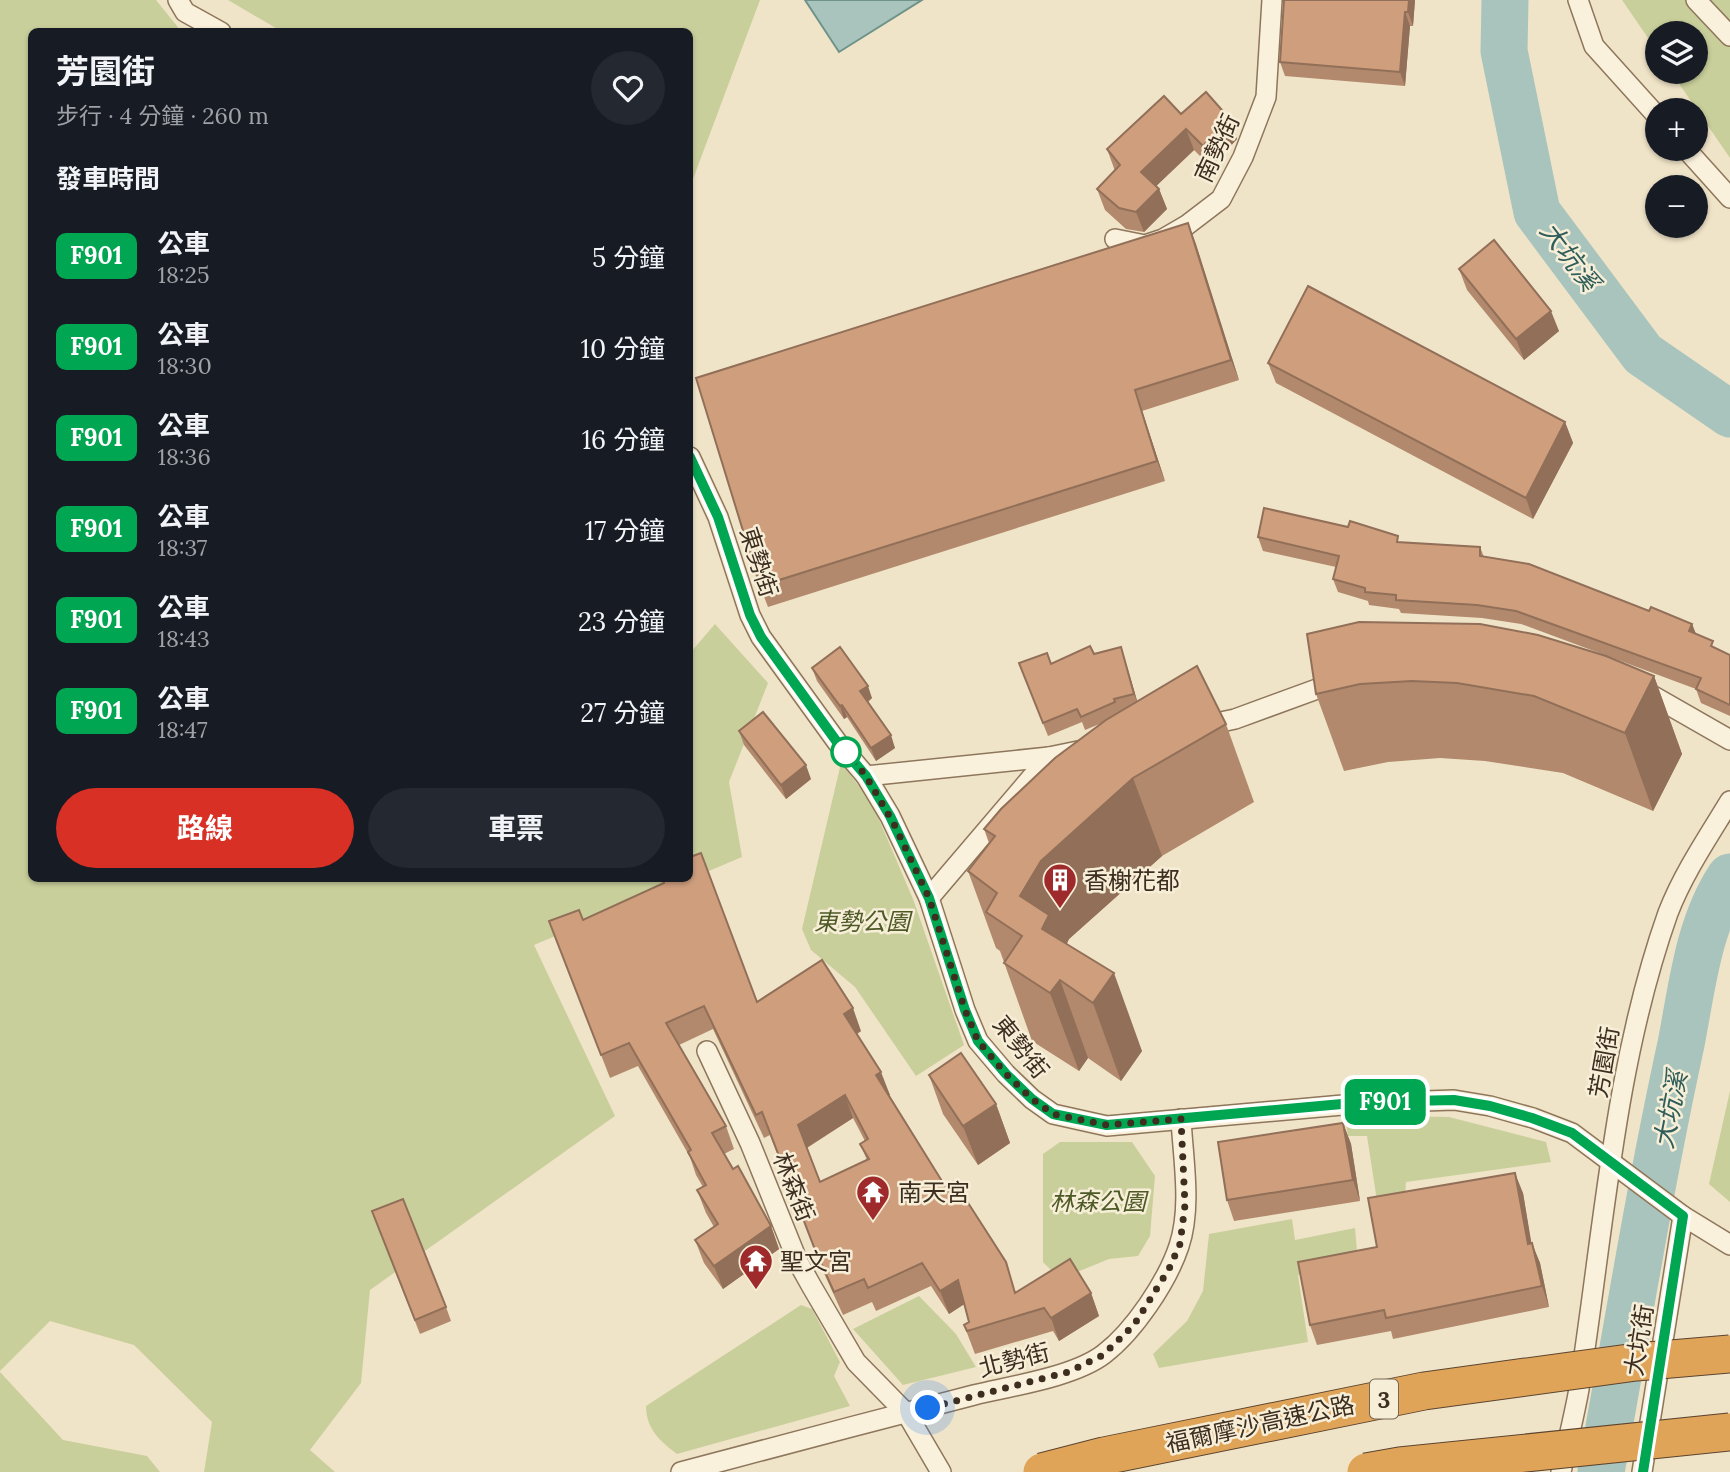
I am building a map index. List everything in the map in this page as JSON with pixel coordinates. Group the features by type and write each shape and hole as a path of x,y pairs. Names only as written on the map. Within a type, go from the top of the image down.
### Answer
{"highway":[{"name":"福爾摩沙高速公路","path":"1042,1472 1104,1456 1424,1391 1636,1362 1730,1354"},
{"path":"1366,1472 1413,1464 1730,1432"}],"street":[{"path":"178,0 185,12 214,28"},
{"name":"南勢街","path":"1115,239 1145,245 1163,239 1221,200 1243,157 1266,97 1272,0"},
{"path":"1578,0 1594,46 1645,103"},
{"path":"1696,0 1730,36"},
{"path":"1697,161 1730,198"},
{"name":"東勢街","path":"693,463 718,517 750,615 761,637 837,742 866,776 895,826 929,898 965,1010 978,1041 1032,1099 1053,1114 1107,1125 1364,1102 1454,1100 1522,1115 1572,1133 1683,1216"},
{"path":"1182,730 1234,719 1351,676"},
{"path":"1618,679 1631,683 1730,740"},
{"path":"866,776 1049,757 1102,746"},
{"path":"929,898 1049,757"},
{"name":"芳園街","path":"1560,1472 1578,1392 1611,1160 1639,1007 1669,911 1700,850 1730,802"},
{"name":"林森街","path":"707,1051 750,1143 798,1262 856,1362 907,1413 941,1472"},
{"name":"北勢街","path":"681,1472 853,1425 1068,1372 1103,1355 1134,1325 1169,1269 1180,1244 1185,1205 1181,1119"},
{"path":"1683,1216 1730,1245"},
{"name":"大坑街","path":"1643,1472 1683,1216"}],"green space":[{"path":"0,0 156,0 179,28 28,28 28,882 683,882 534,945 615,1116 370,1290 361,1383 310,1450 335,1472 204,1472 212,1422 134,1345 50,1321 0,1371"},
{"path":"228,0 760,0 693,179 693,28 276,28"},
{"path":"1622,0 1730,0 1730,158 1708,126 1708,98 1689,98 1679,84 1708,84 1708,21 1645,21 1645,34"},
{"path":"715,624 768,683 729,782 742,857 693,878 693,650"},
{"name":"東勢公園","path":"841,763 872,803 913,899 964,1045 916,1076 855,987 811,950 802,929"},
{"path":"1730,1091 1730,1202 1709,1184"},
{"path":"1449,1117 1546,1142 1551,1162 1406,1182 1405,1197 1377,1201 1367,1136 1348,1136 1345,1119"},
{"name":"林森公園","path":"1060,1142 1132,1142 1155,1176 1150,1236 1138,1256 1109,1259 1060,1279 1043,1262 1043,1154"},
{"path":"1292,1219 1295,1240 1355,1228 1358,1263 1298,1275 1308,1342 1159,1368 1153,1354 1187,1321 1203,1291 1209,1234"},
{"path":"919,1296 956,1334 976,1367 903,1385 853,1329"},
{"path":"801,1305 812,1309 840,1362 834,1376 850,1406 677,1454 660,1439 648,1421 646,1406"},
{"path":"0,1372 63,1440 147,1456 160,1472 0,1472"}],"water":[{"path":"805,0 922,0 839,52"}],"building":[{"path":"1284,0 1409,0 1408,12 1405,12 1400,72 1280,62"},
{"path":"1206,92 1229,118 1203,146 1186,129 1141,172 1159,189 1136,212 1119,208 1097,189 1120,165 1107,149 1164,96 1181,114"},
{"path":"1188,223 1231,360 1135,390 1157,461 760,586 696,378"},
{"path":"1494,240 1551,311 1516,339 1459,269"},
{"path":"1308,286 1565,422 1526,498 1268,363"},
{"path":"1264,508 1348,527 1350,521 1398,536 1397,542 1480,547 1480,556 1529,564 1649,611 1651,607 1692,624 1689,631 1713,641 1711,646 1730,655 1730,705 1696,689 1701,678 1516,611 1477,605 1396,600 1396,595 1365,592 1365,588 1333,579 1339,556 1258,537"},
{"path":"1359,622 1480,624 1538,635 1606,656 1654,676 1625,733 1534,696 1457,683 1412,681 1360,684 1316,694 1307,634"},
{"path":"1090,646 1094,654 1121,647 1134,694 1114,699 1115,702 1081,717 1077,709 1043,723 1019,663 1047,653 1051,664"},
{"path":"840,647 868,686 860,691 891,735 871,748 842,705 840,706 812,668"},
{"path":"1197,666 1226,724 1133,778 1041,861 1020,896 1049,915 1042,929 1114,973 1093,1003 1060,980 1050,993 1004,963 1022,936 986,912 997,893 968,871 995,836 984,829 1001,809 1055,758 1106,720"},
{"path":"763,712 806,765 781,785 739,731"},
{"path":"701,853 757,1002 822,960 853,1008 844,1014 881,1072 876,1075 945,1186 954,1181 1006,1262 1015,1293 1070,1259 1091,1293 1051,1318 1044,1308 967,1331 964,1325 969,1322 958,1280 940,1291 922,1263 868,1288 864,1279 834,1292 762,1112 756,1115 704,1006 666,1023 726,1126 712,1133 733,1169 738,1166 771,1226 714,1266 695,1240 718,1224 697,1190 706,1185 688,1152 691,1150 629,1043 601,1055 549,921 579,910 583,920 664,883 693,882 693,856","holes":["845,1095 868,1139 860,1144 869,1159 820,1182 798,1125"]},
{"path":"961,1053 996,1104 963,1126 929,1075"},
{"path":"1343,1123 1353,1180 1227,1200 1218,1142"},
{"path":"1515,1173 1528,1244 1532,1243 1542,1286 1386,1318 1384,1310 1310,1325 1298,1262 1377,1247 1368,1198"},
{"path":"403,1199 446,1307 415,1320 372,1211"}],"waterway":[{"name":"大坑溪","path":"1505,0 1504,51 1537,212 1643,354 1730,414"},
{"name":"大坑溪","path":"1601,1472 1693,979 1710,915 1730,877"}],"bus line":[{"name":"F901","path":"693,463 718,517 750,615 761,637 837,742 866,776 890,816 929,898 965,1010 978,1041 1032,1099 1053,1114 1107,1125 1364,1102 1454,1100 1490,1106 1572,1133 1683,1216 1643,1472"}],"place":[{"name":"香榭花都","path":"1060,910"},
{"name":"南天宮","path":"873,1222"},
{"name":"聖文宮","path":"756,1291"}],"route":[{"path":"846,752 866,776 895,826 929,898 965,1010 978,1041 1006,1074 1032,1099 1053,1114 1107,1125 1181,1119 1185,1205 1180,1244 1169,1269 1134,1325 1103,1355 1068,1372 928,1408"}]}
